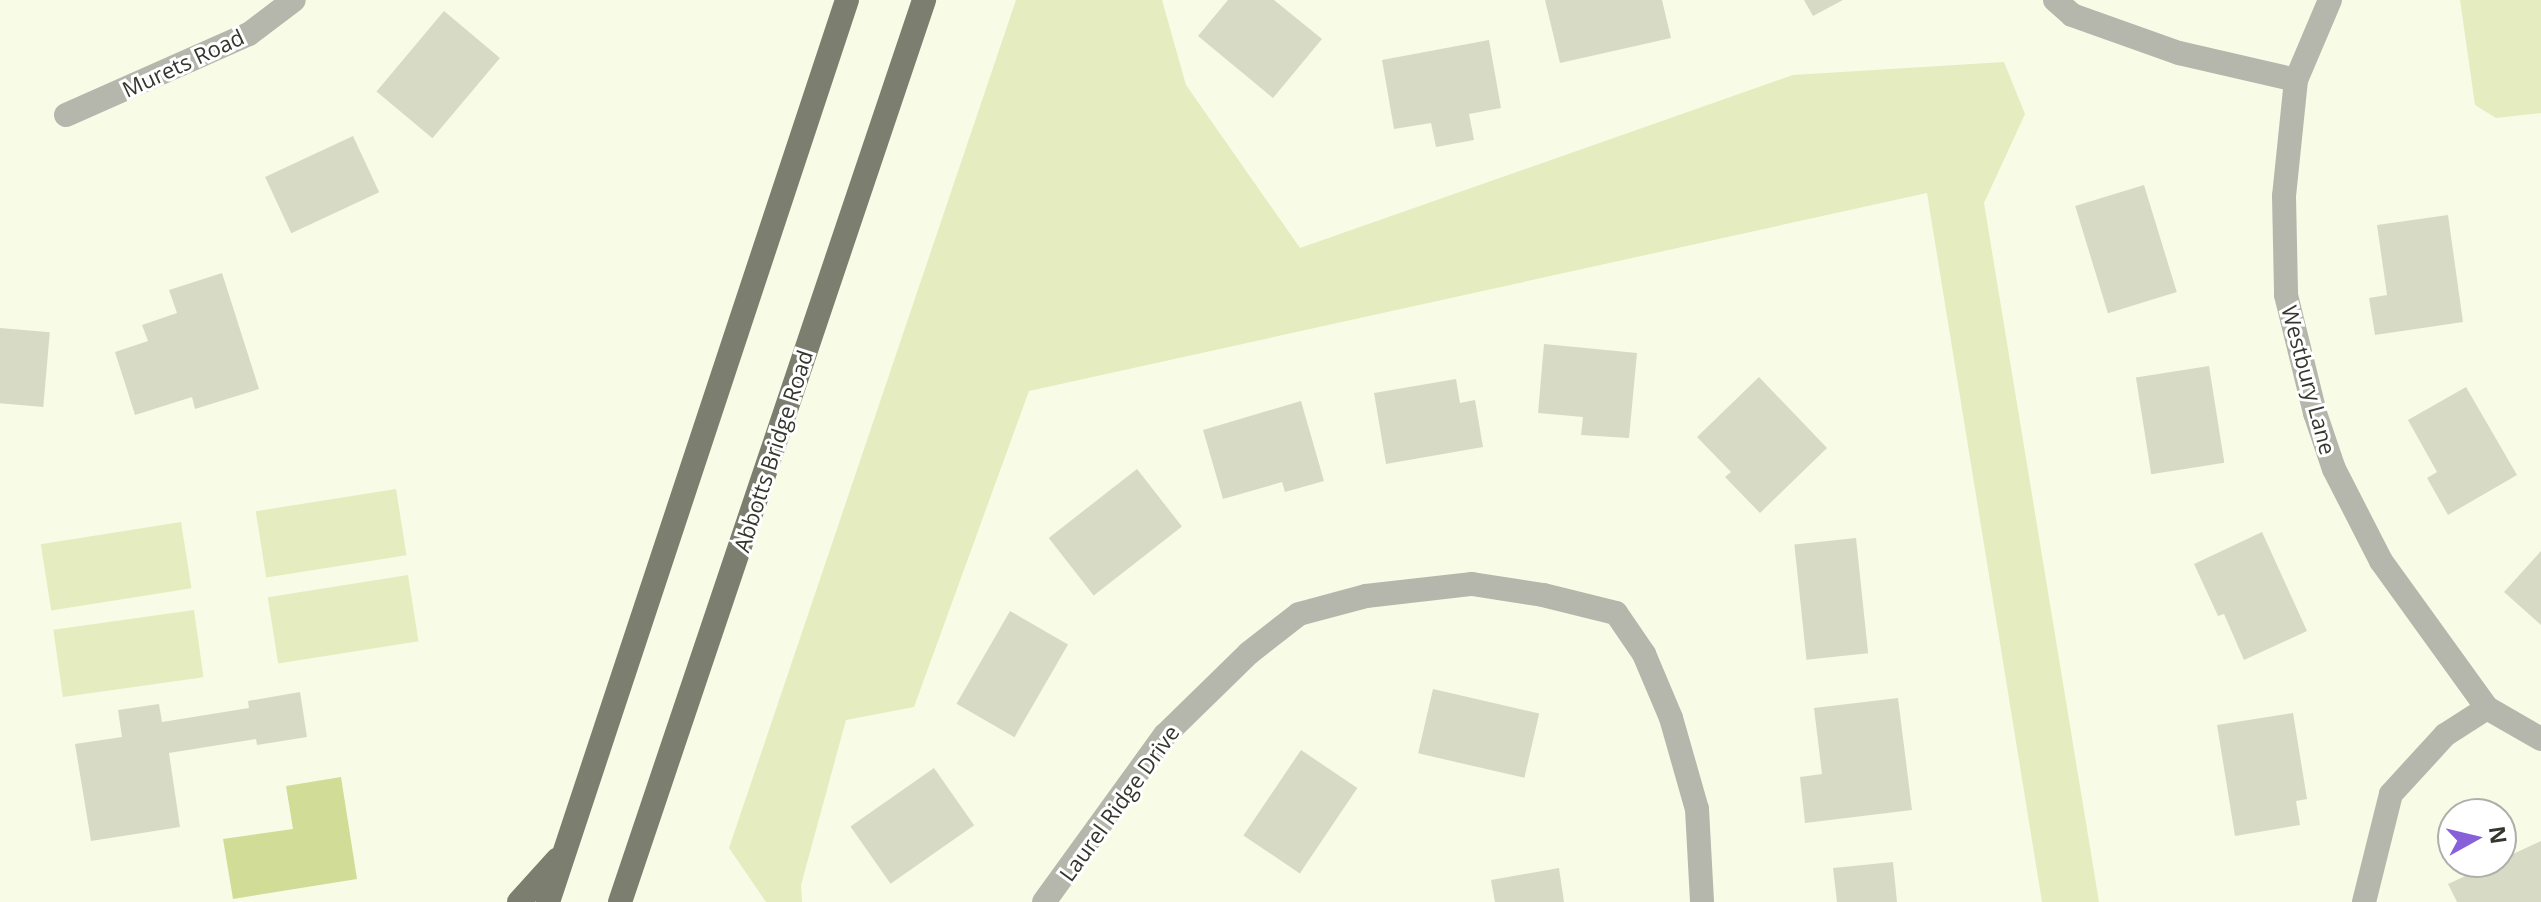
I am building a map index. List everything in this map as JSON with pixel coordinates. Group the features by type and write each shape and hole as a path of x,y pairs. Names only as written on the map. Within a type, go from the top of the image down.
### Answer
{"main road":[{"path":"548,902 847,0"},
{"name":"Abbotts Bridge Road","path":"620,902 924,0"},
{"path":"519,902 564,853"}],"street":[{"name":"Murets Road","path":"66,115 249,34 294,0"},
{"path":"2055,0 2072,15 2179,53 2296,80"},
{"name":"Westbury Lane","path":"2330,0 2296,80 2284,196 2286,295 2315,413 2334,469 2381,561 2487,708 2541,739"},
{"name":"Laurel Ridge Drive","path":"1044,902 1165,735 1249,653 1299,614 1366,596 1472,584 1543,595 1616,613 1644,654 1671,718 1697,809 1702,902"},
{"path":"2364,902 2391,794 2445,735 2487,708"}],"shaded area":[{"path":"1016,0 1162,0 1186,85 1300,248 1793,75 2004,62 2025,114 1984,203 2099,902 2042,902 1927,193 1029,391 914,707 846,720 801,885 802,902 766,902 729,848"},
{"path":"2460,0 2541,0 2541,113 2496,118 2475,105"},
{"path":"396,489 406,555 266,577 256,511"},
{"path":"181,522 191,588 51,610 41,544"},
{"path":"408,575 418,641 278,663 268,597"},
{"path":"194,610 203,677 63,697 53,630"},
{"path":"341,777 357,879 233,899 223,839 293,829 286,786"}],"building":[{"path":"1228,0 1274,0 1322,39 1273,98 1198,36"},
{"path":"1545,0 1662,0 1671,38 1560,63"},
{"path":"1804,0 1843,0 1813,16"},
{"path":"444,11 500,58 432,138 377,91"},
{"path":"1489,40 1501,108 1469,114 1474,140 1436,147 1431,123 1394,129 1382,60"},
{"path":"353,136 379,192 291,233 265,177"},
{"path":"2144,185 2177,292 2108,313 2075,206"},
{"path":"2448,215 2463,322 2375,335 2369,298 2387,295 2377,225"},
{"path":"222,273 259,389 195,409 192,397 135,415 115,352 148,341 142,325 177,313 169,290"},
{"path":"0,328 50,332 43,407 0,403"},
{"path":"1544,344 1637,353 1629,438 1581,435 1583,417 1538,413"},
{"path":"2209,366 2224,463 2151,474 2136,378"},
{"path":"1759,377 1827,448 1760,513 1725,477 1731,472 1697,437"},
{"path":"1456,379 1460,403 1475,400 1483,447 1386,464 1374,393"},
{"path":"2466,387 2517,475 2448,515 2427,478 2437,472 2408,420"},
{"path":"1301,401 1324,481 1285,492 1282,482 1223,499 1203,430"},
{"path":"1137,469 1182,527 1094,595 1049,538"},
{"path":"2262,532 2307,631 2244,660 2224,614 2218,616 2194,564"},
{"path":"1856,538 1868,653 1806,660 1794,544"},
{"path":"2541,551 2541,625 2504,592"},
{"path":"1010,611 1068,644 1015,737 956,704"},
{"path":"1433,689 1539,714 1524,778 1418,753"},
{"path":"300,692 307,737 257,745 256,739 169,753 180,827 91,841 75,744 122,737 118,710 159,704 162,722 249,708 248,701"},
{"path":"1898,698 1912,810 1805,823 1800,777 1822,774 1814,708"},
{"path":"2293,713 2307,799 2296,801 2300,825 2235,836 2217,725"},
{"path":"1301,750 1357,788 1300,873 1243,835"},
{"path":"934,768 974,825 891,884 850,827"},
{"path":"2541,841 2541,902 2457,902 2448,884 2461,878 2517,878 2517,852"},
{"path":"1893,862 1897,902 1837,902 1833,868"},
{"path":"1559,868 1564,902 1495,902 1491,880"}]}
